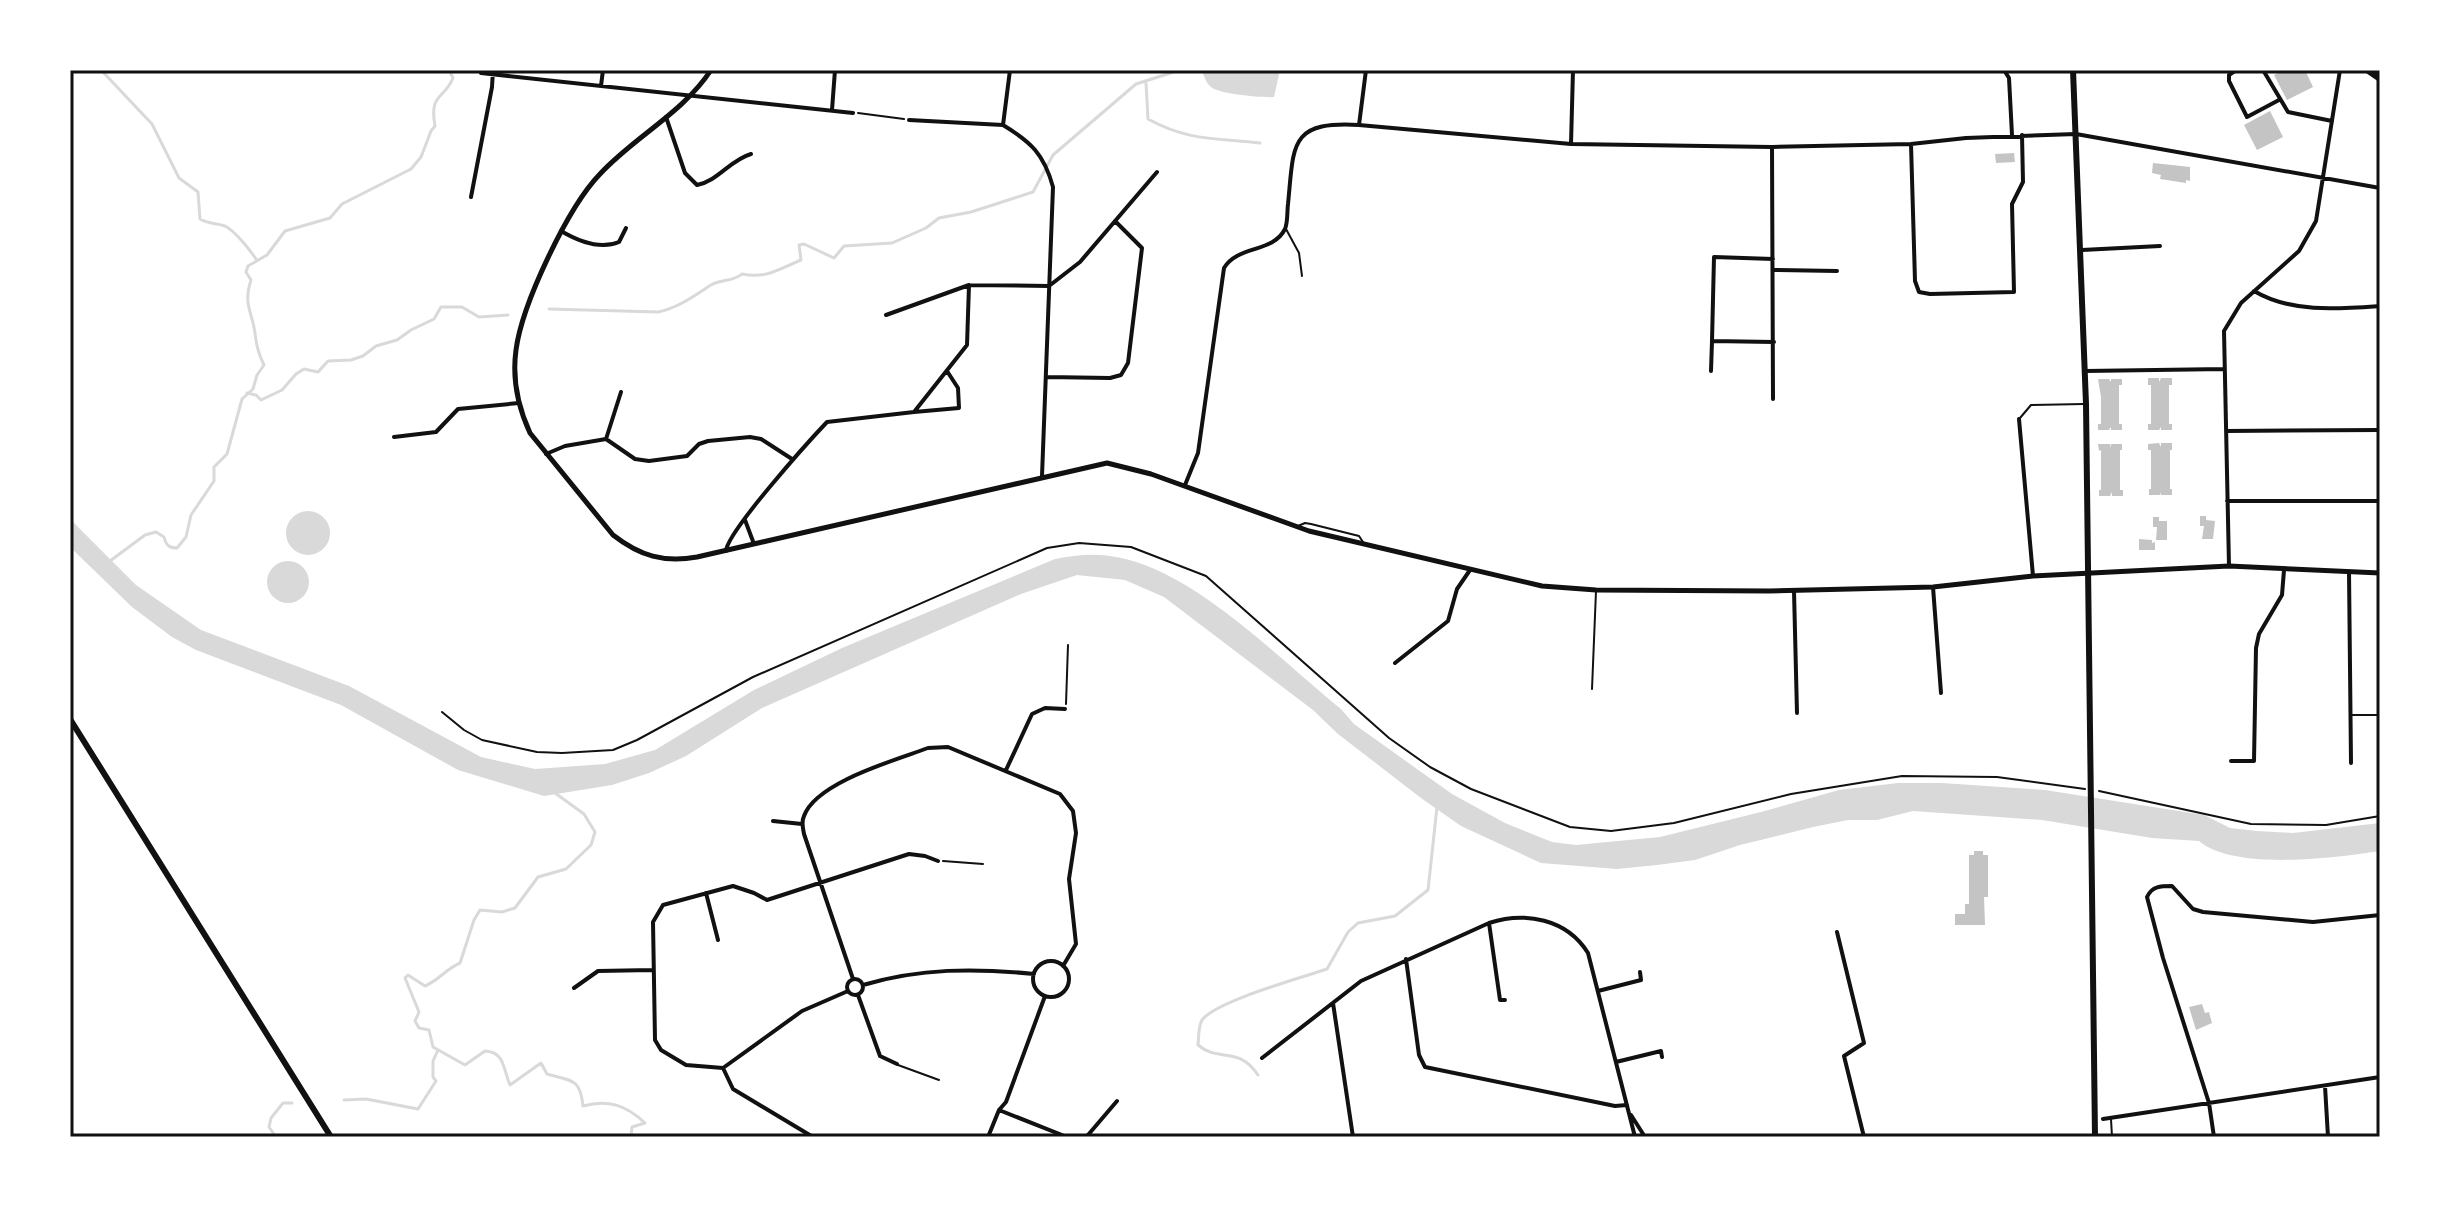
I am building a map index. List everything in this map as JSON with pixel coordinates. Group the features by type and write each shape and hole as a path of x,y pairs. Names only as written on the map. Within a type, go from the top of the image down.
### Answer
{"main road":[{"path":"2073,70 2086,404 2095,1137"},
{"path":"2367,70 2380,79"},
{"path":"70,719 331,1137"}],"street":[{"path":"601,86 603,70"},
{"path":"711,70 691,96 600,174 582,195 561,231 516,346 515,383 530,433 613,535 640,553 668,561 726,551 1107,463 1123,465 1185,485 1296,527 1542,586 1596,590 1794,591 1933,587 2033,576 2229,566 2380,573"},
{"path":"832,110 835,70"},
{"path":"1003,125 1010,70"},
{"path":"1359,125 1366,70"},
{"path":"1571,144 1573,70"},
{"path":"2004,70 2009,78 2012,135"},
{"path":"2236,70 2229,75 2229,81 2247,117 2279,100"},
{"path":"2263,70 2279,100 2292,114 2332,121"},
{"path":"2229,566 2224,331 2233,314 2254,291 2299,251 2316,221 2340,70"},
{"path":"471,197 493,72"},
{"path":"481,73 853,113"},
{"path":"666,117 685,173 697,185 709,183 738,157 751,154"},
{"path":"909,120 1003,125 1026,139 1043,159 1049,173 1053,187 1042,476"},
{"path":"1185,485 1198,453 1224,268 1230,258 1274,241 1285,228 1292,158 1298,139 1312,128 1331,123 1571,144 1772,147 1911,144 2012,135 2076,134 2380,188"},
{"path":"1911,144 1915,281 1919,292 2014,292 2012,204 2023,182 2022,135"},
{"path":"1772,147 1773,399"},
{"path":"886,315 969,285 1049,286 1080,262 1157,172"},
{"path":"1047,377 1110,378 1121,375 1128,363 1142,248 1115,221"},
{"path":"561,231 573,238 602,246 619,242 626,228"},
{"path":"2082,250 2160,246"},
{"path":"1711,371 1710,265 1714,257 1773,259"},
{"path":"1774,270 1837,271"},
{"path":"914,412 967,345 969,285"},
{"path":"2254,291 2271,301 2331,309 2380,306"},
{"path":"1712,341 1774,342"},
{"path":"2085,371 2225,369"},
{"path":"726,551 726,544 745,519 792,459 827,422 959,408 958,388 947,371"},
{"path":"606,439 621,392"},
{"path":"394,437 436,432 458,409 519,403"},
{"path":"2019,419 2033,576"},
{"path":"2226,431 2380,430"},
{"path":"546,454 565,446 606,439 635,459 649,461 687,456 699,444 708,441 750,437 761,439 792,459"},
{"path":"2227,501 2380,501"},
{"path":"745,519 754,544"},
{"path":"1395,663 1448,621 1457,589 1470,570"},
{"path":"2231,761 2254,761 2256,648 2259,634 2282,595 2284,570"},
{"path":"2349,572 2351,763"},
{"path":"1933,587 1941,693"},
{"path":"1794,591 1797,713"},
{"path":"1006,770 1032,714 1045,708 1065,709"},
{"path":"853,979 802,824 809,806 830,790 861,774 928,748 948,747 1006,770 1060,794 1073,811 1076,833 1069,879 1076,944 1063,966"},
{"path":"773,821 802,824"},
{"path":"848,991 802,1011 723,1068 686,1065 671,1058 657,1045 654,1034 653,922 663,905 728,887 739,887 767,900 909,854 938,861"},
{"path":"2214,1137 2209,1103 2147,897 2150,891 2158,886 2172,886 2193,909 2203,912 2313,922 2380,915"},
{"path":"706,893 718,940"},
{"path":"1262,1058 1361,981 1489,923 1508,916 1526,917 1567,930 1588,953 1635,1137"},
{"path":"1489,923 1500,1000 1505,1000"},
{"path":"1837,932 1864,1043 1844,1056 1864,1137"},
{"path":"1406,959 1419,1055 1425,1067 1627,1108 1645,1137"},
{"path":"1054,962 1063,966 1069,975 1065,991 1056,997 1045,996 1035,987 1034,974 1044,963 1054,962"},
{"path":"863,985 906,975 960,969 1034,974"},
{"path":"574,988 598,971 652,970"},
{"path":"1598,991 1641,980 1640,972"},
{"path":"853,979 863,985 858,995 848,991 847,985 853,979"},
{"path":"858,995 880,1056 897,1064"},
{"path":"988,1137 999,1110 1006,1102 1045,996"},
{"path":"1333,1003 1353,1137"},
{"path":"1616,1062 1661,1051 1662,1057"},
{"path":"723,1068 733,1089 813,1137"},
{"path":"2103,1119 2380,1077"},
{"path":"2325,1086 2328,1137"},
{"path":"1083,1137 1117,1101"},
{"path":"999,1110 1067,1137"}],"lane":[{"path":"1285,228 1299,253 1302,276"},
{"path":"2019,419 2031,405 2086,404"},
{"path":"1592,689 1596,590"},
{"path":"2350,715 2380,715"},
{"path":"897,1064 939,1080"},
{"path":"2111,1118 2112,1137"}],"path":[{"path":"853,113 909,120"},
{"path":"442,712 482,740 537,752 613,750 753,677 1047,548 1108,543 1131,547 1206,576 1389,738 1430,767 1471,789 1570,827 1611,831 1674,823 1791,794 1902,776 1948,775 1997,777 2096,791 2251,824 2326,825 2380,816"},
{"path":"1065,709 1068,645"},
{"path":"938,861 983,864"}],"shaded area":[{"path":"1202,70 1280,70 1274,97 1268,97 1223,92 1208,84"},
{"path":"308,511 323,518 330,533 323,548 308,555 293,548 286,533 293,518"},
{"path":"70,519 136,585 201,630 349,686 481,757 535,769 605,764 655,750 754,690 842,648 1055,559 1101,555 1146,565 1205,598 1264,643 1341,709 1354,724 1452,794 1505,823 1552,842 1576,845 1660,837 1839,790 1898,783 1942,783 2045,790 2204,815 2230,828 2257,831 2293,833 2380,823 2380,851 2312,859 2260,859 2215,850 2199,841 2152,838 2042,820 1913,811 1877,820 1848,820 1813,827 1695,860 1617,869 1541,863 1461,826 1421,798 1338,734 1313,710 1164,597 1125,580 1077,575 1021,594 762,708 686,756 649,773 612,785 544,796 458,770 341,705 196,650 172,637 132,607 70,547"},
{"path":"288,561 303,567 309,582 303,597 288,603 273,597 267,582 273,567"}],"building":[{"path":"2278,70 2305,70 2313,87 2287,100 2274,75 2280,72"},
{"path":"2270,111 2283,137 2257,150 2244,125"},
{"path":"2014,153 2015,162 1996,163 1995,154"},
{"path":"2153,163 2190,167 2190,181 2160,179 2161,175 2152,173"},
{"path":"2148,378 2159,378 2159,382 2161,378 2172,378 2172,385 2169,385 2169,424 2172,424 2172,430 2161,430 2161,427 2159,430 2148,430 2148,424 2151,424 2151,385 2148,385"},
{"path":"2098,379 2109,379 2111,382 2111,379 2122,379 2122,385 2119,385 2119,424 2122,424 2122,430 2111,430 2111,427 2109,430 2098,430 2098,424 2101,424 2101,397"},
{"path":"2159,443 2161,447 2161,443 2172,443 2172,495 2161,495 2161,492 2160,495 2149,495 2151,450 2148,450 2148,444"},
{"path":"2098,444 2110,444 2110,448 2111,444 2122,444 2120,490 2123,490 2123,496 2112,496 2112,492 2110,496 2099,496 2101,450"},
{"path":"2200,516 2215,521 2213,539 2202,539 2204,526 2200,526"},
{"path":"2153,517 2167,521 2167,540 2156,540 2157,527 2153,527"},
{"path":"2139,539 2155,542 2155,550 2139,550"},
{"path":"1974,851 1983,851 1983,855 1988,855 1985,925 1955,925 1955,914 1965,914 1965,904 1969,904 1969,855 1974,855"},
{"path":"2202,1004 2205,1013 2209,1012 2212,1023 2196,1030 2189,1007"}],"waterway":[{"path":"101,70 152,124 179,178 198,192 200,219 229,228 256,259"},
{"path":"110,561 145,535 156,532 164,537 168,546 177,548 186,537 191,515 214,481 214,467 227,454 242,399 253,389 264,365 249,308 251,280 246,272 248,266 267,255 285,231 330,218 342,204 411,169 421,157 435,126 436,102 453,78 449,70"},
{"path":"549,309 658,312 679,305 715,283 742,274 766,274 801,260 799,245 804,244 834,258 844,246 892,243 926,228 939,218 971,212 1033,192 1053,155 1136,84 1180,70"},
{"path":"1146,83 1148,119 1189,135 1260,143"},
{"path":"247,393 261,400 282,390 304,369 318,372 328,361 363,356 376,346 397,340 434,319 441,307 462,307 479,317 508,315"},
{"path":"555,793 584,814 595,832 591,845 566,869 538,877 515,908 502,912 480,910 460,963 425,986 408,975 405,978 419,1012 415,1021 419,1028 429,1030 433,1047 465,1065 485,1051 492,1052 500,1058 510,1085 541,1063 547,1074 577,1085 583,1106 616,1105 638,1117 645,1123 632,1127 631,1137"},
{"path":"1258,1075 1243,1060 1213,1053 1198,1045 1202,1020 1241,998 1327,969 1348,932 1358,923 1395,916 1428,890 1437,807"},
{"path":"344,1100 366,1099 418,1109 436,1081 433,1061 438,1050"},
{"path":"276,1137 269,1127 271,1118 283,1103 292,1103"}]}
